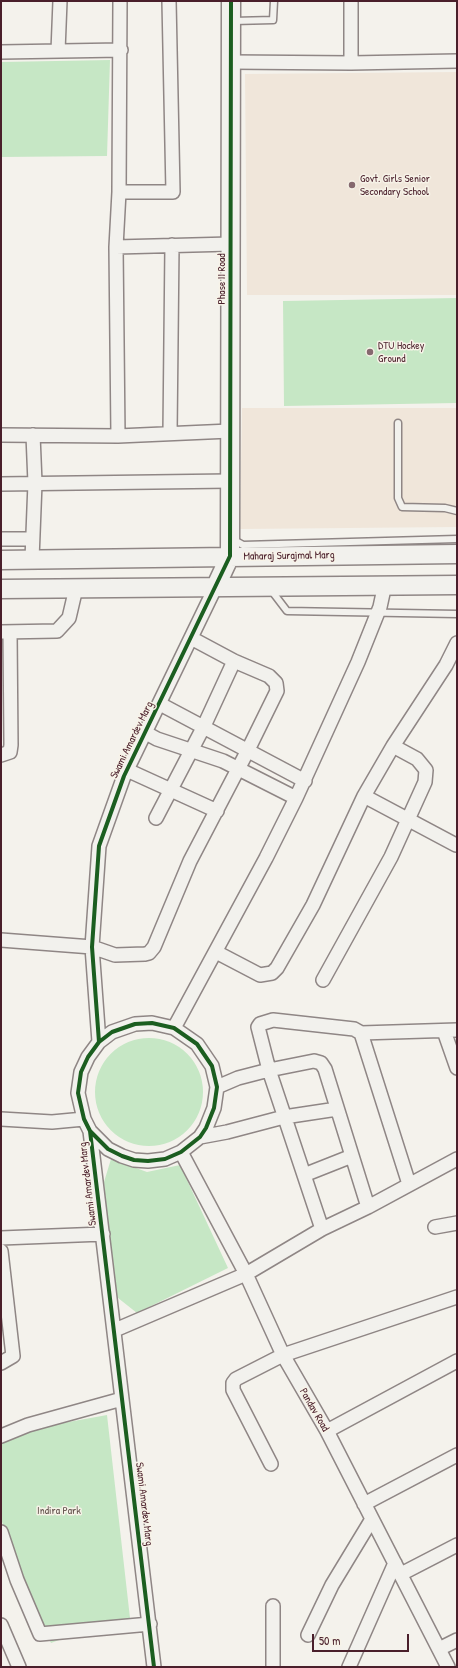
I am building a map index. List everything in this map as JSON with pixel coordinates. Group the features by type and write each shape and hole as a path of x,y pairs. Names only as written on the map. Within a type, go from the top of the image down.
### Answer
{"main road":[{"name":"Phase II Road","path":"230,556 231,1"},
{"name":"Maharaj Surajmal Marg","path":"1,560 457,554"},
{"path":"216,586 230,556"},
{"path":"1,589 268,585 457,585"}],"street":[{"path":"58,51 60,1"},
{"path":"118,436 116,247 119,192 121,50 120,1"},
{"path":"119,192 172,192 169,1"},
{"path":"351,1 351,63"},
{"path":"1,52 121,50"},
{"path":"231,62 351,63 457,61"},
{"path":"116,247 231,244"},
{"path":"170,433 172,246"},
{"path":"1,435 118,436 230,430"},
{"path":"32,559 35,483 33,435"},
{"path":"1,484 230,481"},
{"path":"1,539 32,539"},
{"path":"174,1028 266,858 296,798 358,662 377,614 385,584"},
{"name":"Swami Amardev Marg","path":"154,1667 115,1330 90,1131 84,1119 78,1093 81,1072 88,1057 99,1042 92,947 99,846 127,770 216,586"},
{"path":"1,755 10,752 11,745 5,632 57,631 69,618 76,588"},
{"path":"1,940 92,947 115,955 149,953 190,861 239,769 277,687 269,676 234,661 191,638"},
{"path":"216,952 260,975 272,973 277,968 313,905 364,796 393,746 446,665 457,643"},
{"path":"156,818 204,726 234,661"},
{"path":"160,704 204,726 304,781"},
{"path":"146,733 157,739 222,761 296,798"},
{"path":"323,980 391,857 425,782 426,770 417,759 393,746"},
{"path":"127,770 217,811"},
{"path":"364,796 456,845"},
{"path":"322,1229 269,1070 258,1028 260,1024 265,1021 273,1020 354,1029 361,1033 457,1030"},
{"path":"90,1131 108,1149 122,1156 134,1160 148,1161 165,1159 181,1152 200,1137 206,1128 214,1108 217,1087 212,1066 197,1044 174,1028 152,1023 135,1024 112,1032 99,1042"},
{"path":"444,1031 457,1068"},
{"path":"361,1033 409,1184"},
{"path":"217,1087 238,1078 269,1070 314,1061 321,1063 325,1069 368,1207"},
{"path":"200,1137 227,1132 284,1117 337,1109"},
{"path":"1,1119 52,1122 84,1119"},
{"name":"Pandav Road","path":"181,1152 246,1274 283,1354 327,1431 448,1667"},
{"path":"304,1175 352,1156"},
{"path":"115,1330 246,1274 322,1229 368,1207 457,1159"},
{"path":"435,1227 457,1223"},
{"path":"1,1238 103,1234"},
{"path":"1,1250 4,1307 13,1356 1,1363"},
{"path":"271,1464 233,1390 233,1383 240,1376 283,1354 457,1297"},
{"path":"327,1431 457,1361"},
{"path":"1,1436 28,1425 122,1399"},
{"path":"364,1504 457,1455"},
{"path":"308,1635 332,1585 372,1519"},
{"path":"1,1532 17,1580 40,1634 150,1624"},
{"path":"349,1667 398,1569 457,1545"},
{"path":"268,1667 273,1667 273,1606"},
{"path":"1,1625 19,1667"},
{"path":"439,1649 457,1640"}],"lane":[{"path":"231,21 273,20 274,1"},
{"path":"398,423 398,498 402,507 445,508 457,512"},
{"path":"230,538 243,545 457,539"},
{"path":"268,585 287,611 377,614 457,614"}],"shaded area":[{"name":"Govt. Girls Senior Secondary School","path":"457,72 457,295 247,295 245,74"},
{"path":"242,408 457,408 457,527 240,529"}],"green space":[{"path":"110,60 107,156 1,157 1,62"},
{"name":"DTU Hockey Ground","path":"457,298 457,403 284,406 283,301"},
{"path":"149,1038 170,1042 187,1054 199,1071 203,1092 199,1113 187,1130 170,1142 149,1146 128,1142 111,1130 99,1113 95,1092 99,1071 111,1054 128,1042"},
{"path":"111,1159 147,1172 180,1165 228,1268 137,1313 113,1294 104,1182"},
{"name":"Indira Park","path":"107,1415 131,1627 83,1631 51,1643 23,1584 6,1539 1,1517 1,1444 30,1429"}],"cycle path":[{"path":"99,1042 92,947 99,846 124,776 230,556 231,1"},
{"path":"90,1131 108,1149 134,1160 148,1161 165,1159 181,1152 200,1137 206,1128 214,1108 217,1087 212,1066 197,1044 174,1028 152,1023 135,1024 112,1032 99,1042 88,1057 81,1072 78,1093 84,1119 90,1131 154,1667"}],"place":[{"name":"Govt. Girls Senior Secondary School","path":"352,185"},
{"name":"DTU Hockey Ground","path":"370,352"}]}
